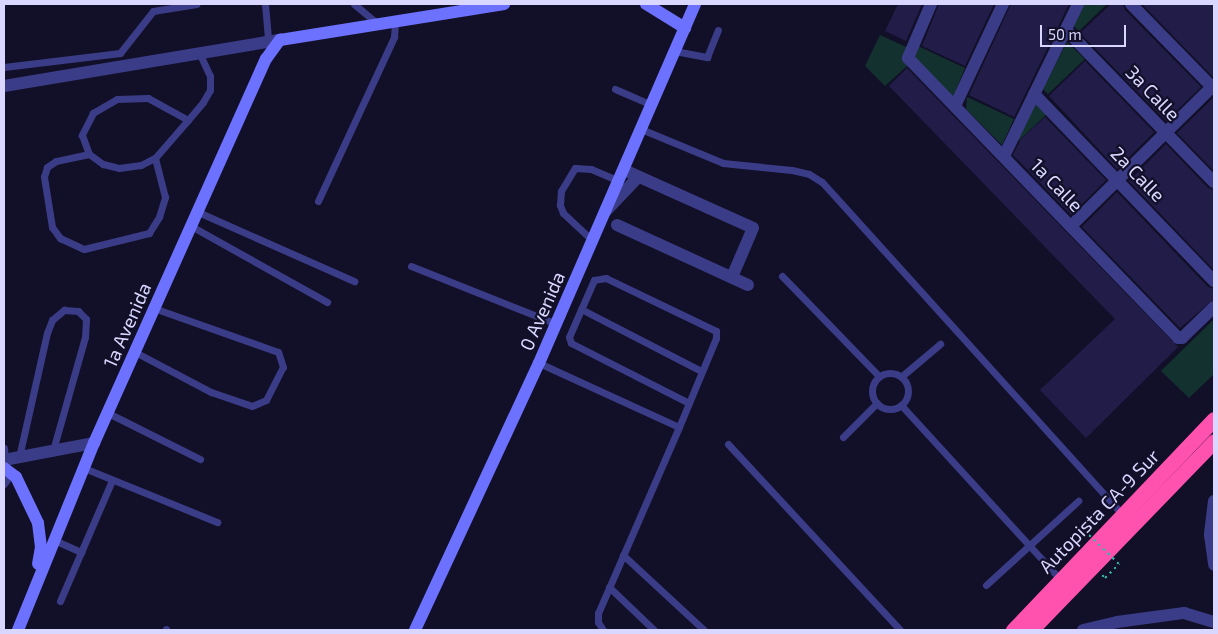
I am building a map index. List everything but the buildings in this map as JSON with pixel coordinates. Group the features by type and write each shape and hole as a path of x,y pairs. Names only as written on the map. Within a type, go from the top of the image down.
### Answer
{"highway":[{"name":"Autopista CA-9 Sur","path":"1013,630 1214,419"},
{"name":"Autopista CA-9 Sur","path":"1031,630 1214,441"}],"street":[{"path":"4,86 199,52 504,4"},
{"path":"646,4 685,28"},
{"name":"0 Avenida","path":"415,630 557,324 695,4"},
{"name":"1a Calle","path":"931,4 908,58 1178,338 1182,338 1214,307"},
{"path":"955,106 1003,4"},
{"path":"1004,156 1078,4"},
{"path":"1071,226 1214,87 1131,4"},
{"name":"3a Calle","path":"1066,30 1214,182"},
{"name":"1a Avenida","path":"18,630 35,584 94,443 274,40"},
{"name":"2a Calle","path":"1034,94 1118,179 1214,281"},
{"path":"621,176 638,177 753,228 732,277"},
{"path":"606,211 638,177"},
{"path":"617,225 748,284"},
{"path":"35,584 41,547 38,523 6,462 19,457 94,443"},
{"path":"1214,501 1210,535 1214,565"},
{"path":"1083,630 1117,622 1184,613 1214,622"}],"lane":[{"path":"4,67 120,53 154,11 196,4"},
{"path":"265,4 274,40"},
{"path":"354,4 378,24"},
{"path":"318,201 394,37 395,22"},
{"path":"675,51 708,57 718,30"},
{"path":"188,120 148,98 117,99 93,113 82,135 89,154 103,164 119,168 141,165 154,158 188,120 210,90 210,76 199,52"},
{"path":"615,89 652,105"},
{"path":"642,129 723,163 792,170 809,174 822,182 1123,515"},
{"path":"89,154 56,161 47,167 44,177 52,227 60,238 84,249 149,233 159,218 165,197 154,158"},
{"path":"593,241 564,214 560,205 560,191 575,168 591,169 621,176"},
{"path":"198,212 354,281"},
{"path":"192,226 327,302"},
{"path":"411,266 557,324"},
{"path":"782,276 879,376"},
{"path":"603,630 598,622 598,613 679,427 689,403 701,371 716,338 716,331 606,278 594,280 569,337 576,348 689,403"},
{"path":"135,352 211,392 252,406 266,400 283,367 278,352 154,308"},
{"path":"581,309 701,371"},
{"path":"19,457 47,333 52,320 64,310 78,311 86,319 84,337 53,450"},
{"path":"902,376 940,344"},
{"path":"539,363 679,427"},
{"path":"886,373 902,376 908,391 901,405 893,408 877,403 872,393 879,376 886,373"},
{"path":"843,437 877,403"},
{"path":"901,405 1061,580"},
{"path":"108,413 200,458"},
{"path":"728,444 900,630"},
{"path":"4,484 6,462"},
{"path":"84,468 216,522"},
{"path":"60,601 112,480"},
{"path":"986,585 1078,501"},
{"path":"54,540 81,552"},
{"path":"623,555 704,630"},
{"path":"609,588 654,630"}],"path":[{"path":"1089,535 1119,564 1105,578"}],"green space":[{"path":"1084,4 1107,4 1079,31 1073,26"},
{"path":"880,35 906,47 907,66 885,86 865,66"},
{"path":"1067,42 1085,59 1048,94 1043,89"},
{"path":"918,46 965,68 953,97 914,57"},
{"path":"967,97 1014,119 1002,145 966,109"},
{"path":"1035,103 1047,114 1014,145"},
{"path":"1214,319 1214,374 1189,398 1161,371"}]}
